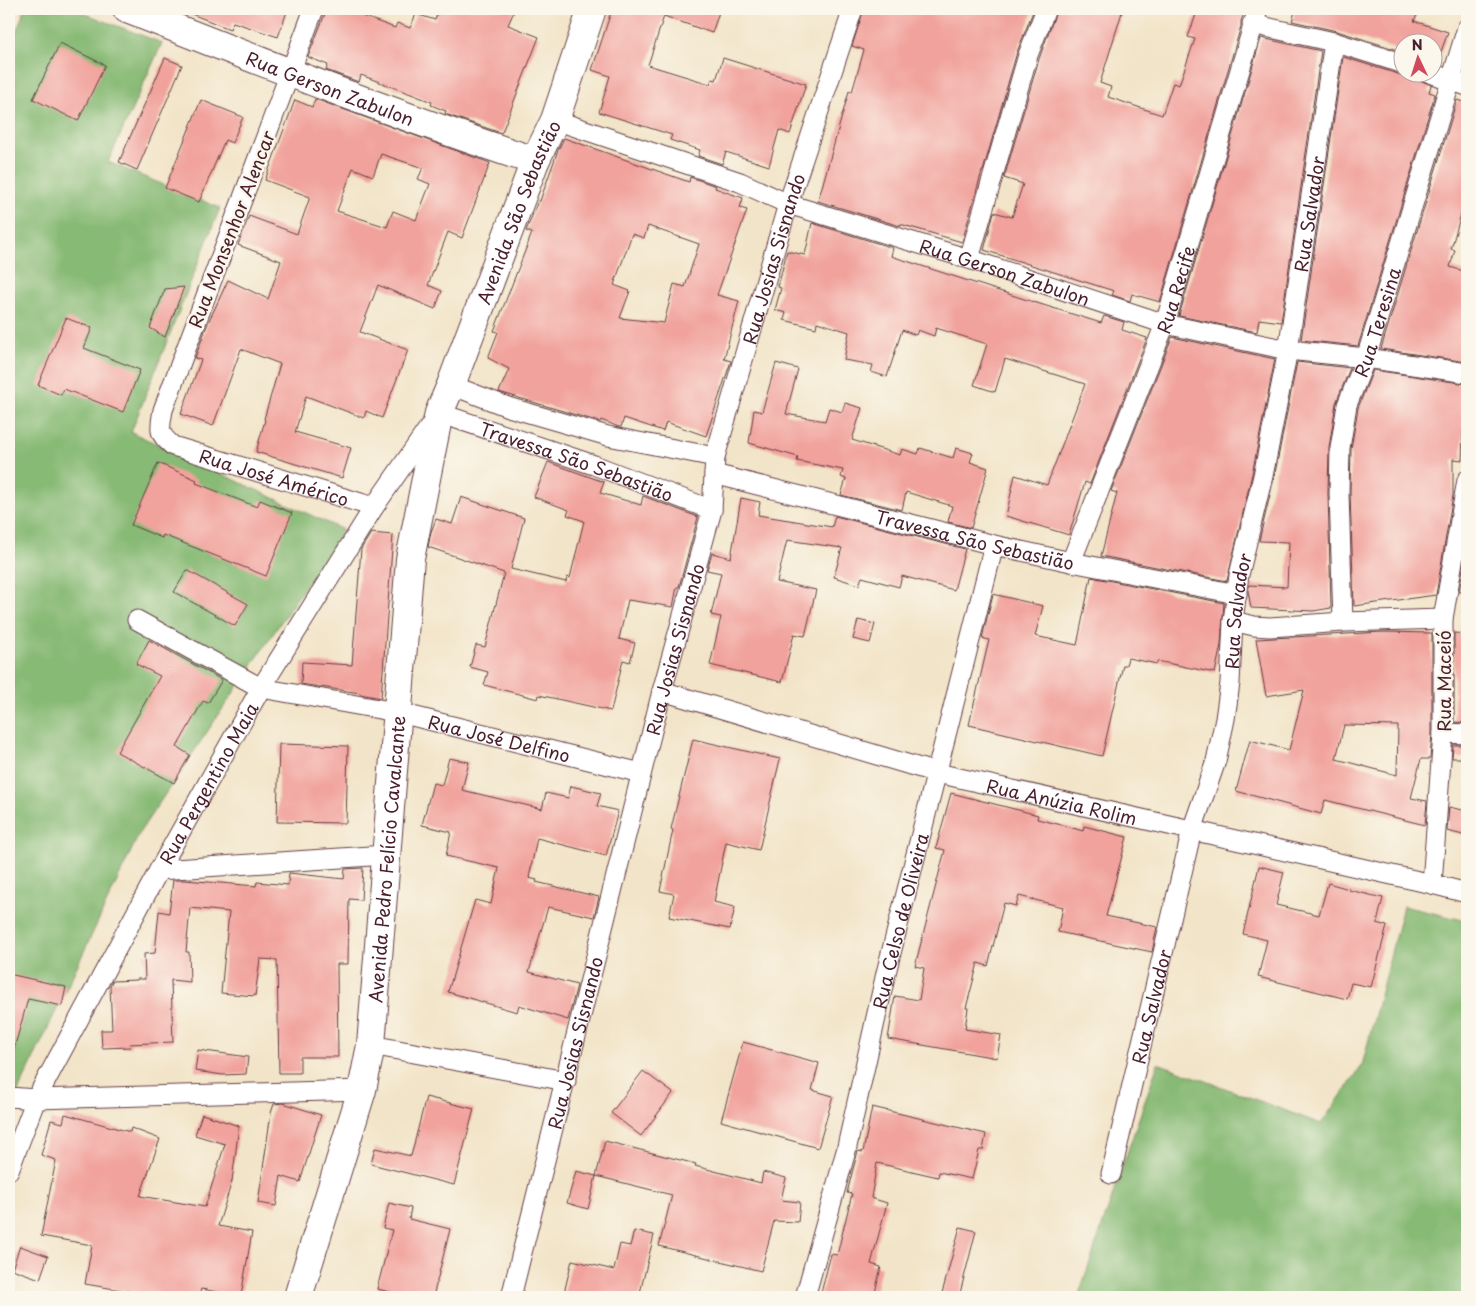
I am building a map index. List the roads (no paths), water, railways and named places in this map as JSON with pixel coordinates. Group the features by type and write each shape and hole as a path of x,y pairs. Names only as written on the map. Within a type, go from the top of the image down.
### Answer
{"street":[{"name":"Rua Gerson Zabulon","path":"127,9 290,73 535,161"},
{"name":"Rua Monsenhor Alencar","path":"173,446 162,438 160,426 163,410 314,9"},
{"name":"Avenida São Sebastião","path":"439,413 535,161 555,120 592,9"},
{"name":"Rua Josias Sisnando","path":"511,1297 566,1082 641,773 712,510 715,466 788,204 852,9"},
{"path":"969,259 1028,55 1046,9"},
{"path":"1255,17 1394,61"},
{"name":"Rua Recife","path":"1071,562 1165,324 1255,17"},
{"name":"Rua Teresina","path":"1343,622 1339,493 1340,448 1347,405 1366,358 1459,83 1467,28"},
{"name":"Rua Salvador","path":"1111,1174 1192,830 1216,762 1225,719 1230,683 1233,621 1239,575 1263,476 1288,350 1334,42"},
{"path":"1444,78 1459,83"},
{"name":"Rua Gerson Zabulon","path":"555,120 740,182 788,204 969,259 1165,324 1288,350 1366,358 1467,373"},
{"name":"Travessa São Sebastião","path":"451,385 508,407 994,545 1237,594"},
{"name":"Travessa São Sebastião","path":"439,413 594,465 712,510"},
{"name":"Rua Pergentino Maia","path":"9,1170 36,1099 159,870 261,688 374,508 439,413"},
{"name":"Avenida Pedro Felício Cavalcante","path":"298,1297 362,1090 371,1045 396,712 410,559 439,413"},
{"name":"Rua José Américo","path":"173,446 374,508"},
{"name":"Rua Maceió","path":"1432,884 1443,733 1443,619 1467,480"},
{"name":"Rua Celso de Oliveira","path":"805,1297 846,1151 886,973 994,545"},
{"path":"1233,621 1254,626 1270,627 1343,622 1443,619"},
{"name":"Rua José Delfino","path":"137,620 261,688 396,712 641,773"},
{"name":"Rua Anúzia Rolim","path":"662,691 937,773 1467,893"},
{"path":"1443,733 1467,734"},
{"path":"159,870 386,855"},
{"path":"371,1045 566,1082"},
{"path":"9,1097 36,1099 362,1090"}]}
